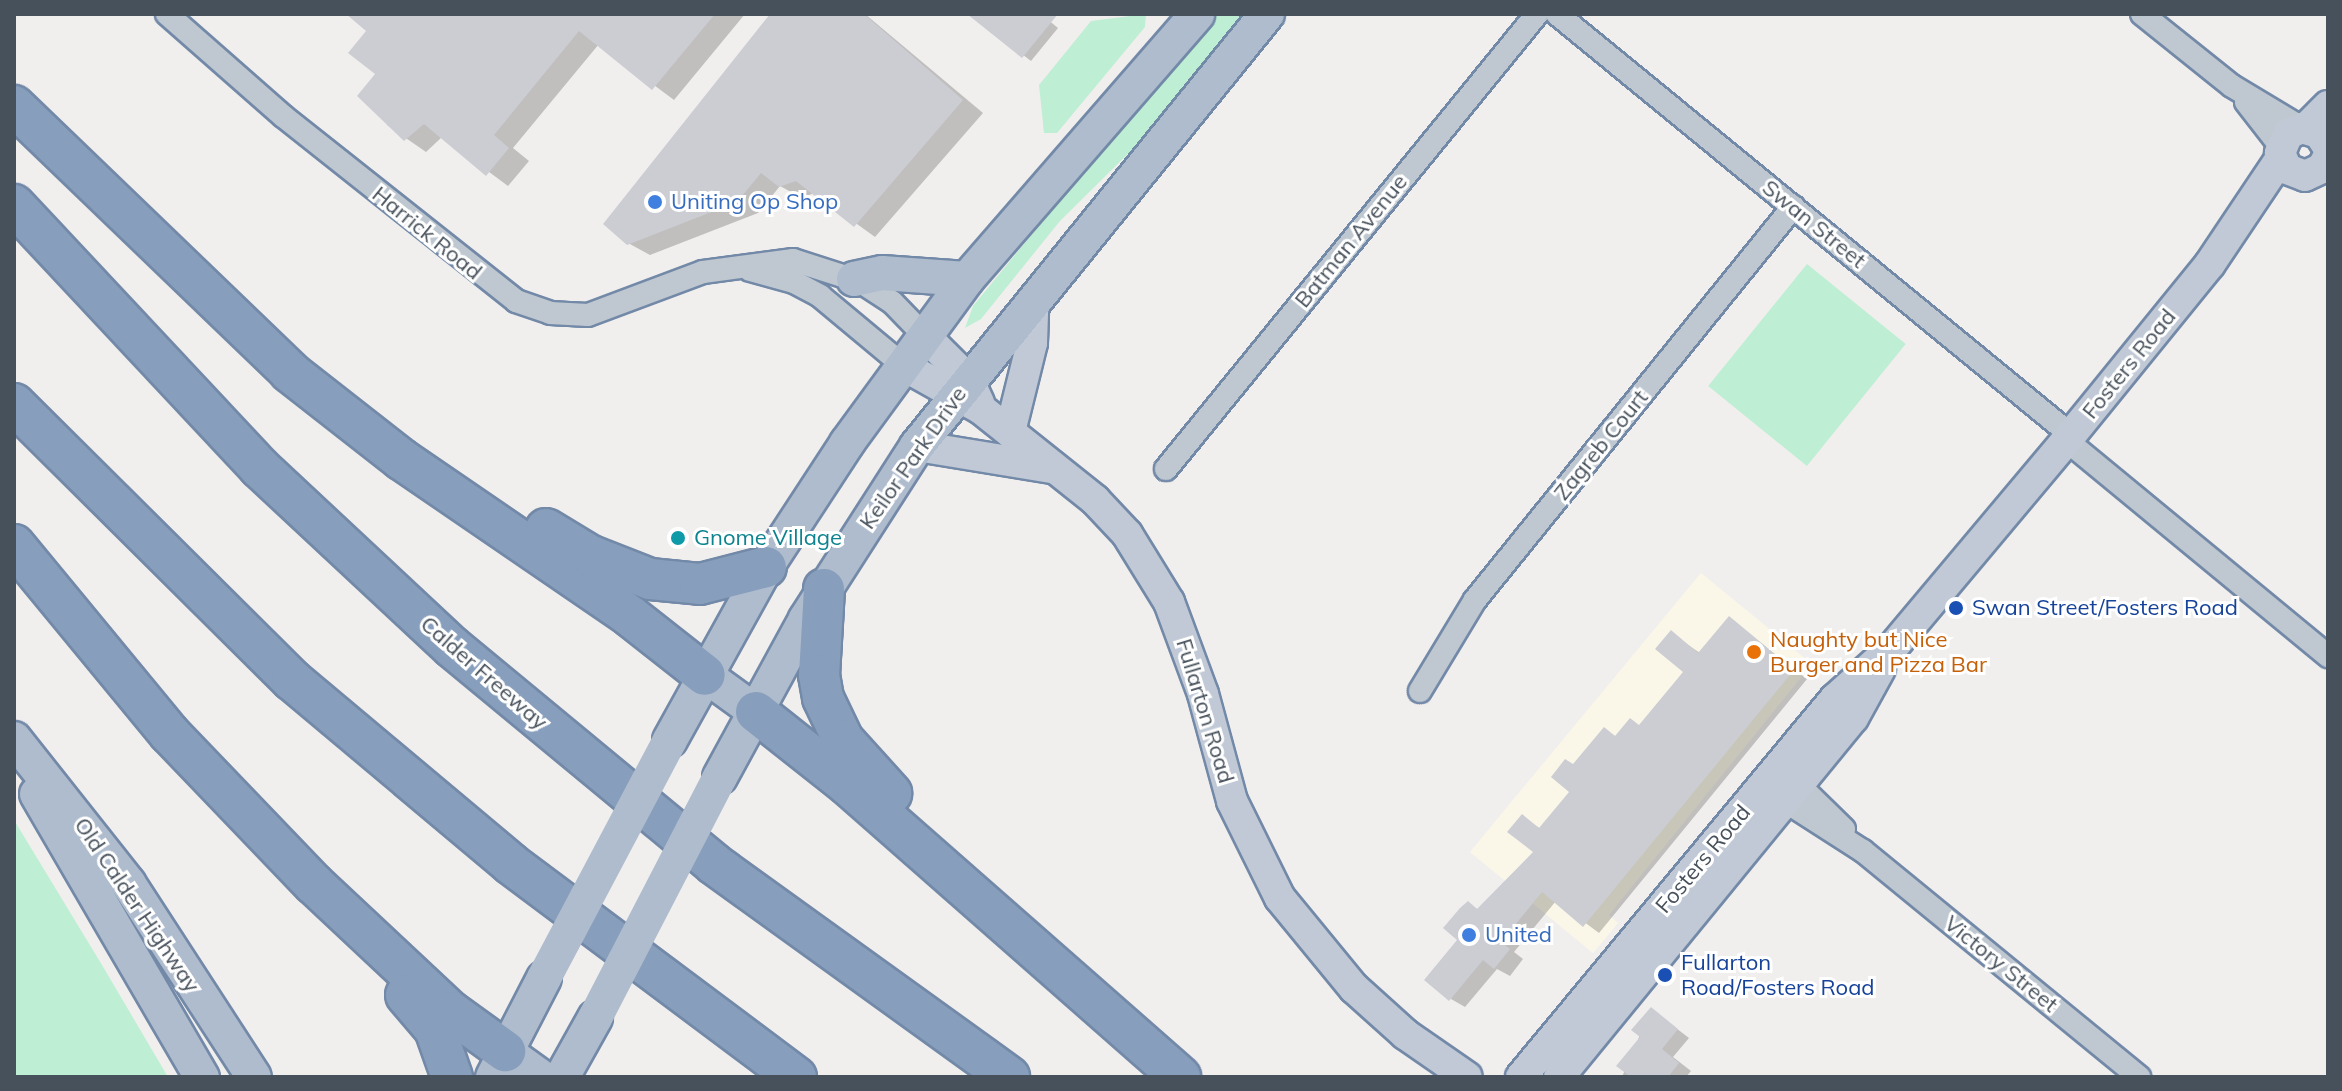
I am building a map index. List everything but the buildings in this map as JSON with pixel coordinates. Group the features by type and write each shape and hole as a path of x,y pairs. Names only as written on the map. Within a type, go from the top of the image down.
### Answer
{"highway":[{"path":"14,106 188,279 290,372 401,459 630,616 705,675"},
{"name":"Calder Freeway","path":"14,205 259,467 452,647 714,864 1009,1077"},
{"path":"188,279 376,415 591,556 650,579 700,584 766,567"},
{"path":"14,404 316,700 511,864 796,1077"},
{"path":"14,545 169,733 314,884 451,1012 499,1064"},
{"path":"824,589 819,675 823,698 843,740 1037,954"},
{"path":"756,712 848,785 1180,1077"},
{"path":"314,884 352,939 435,1029 452,1077"}],"main road":[{"path":"541,1077 499,1064 670,740 766,567 967,279 1197,14"},
{"name":"Keilor Park Drive","path":"562,1077 720,777 824,589 917,446 968,395 1033,306 1267,14"},
{"path":"854,279 882,273 967,279"},
{"path":"705,675 756,712"},
{"name":"Old Calder Highway","path":"14,739 128,883 254,1077"},
{"name":"Old Calder Highway","path":"14,758 103,901 202,1077"},
{"path":"206,1007 269,1077"}],"street":[{"name":"Harrick Road","path":"167,14 283,116 516,301 550,313 588,315 703,272 793,260 854,279 892,302 925,336"},
{"name":"Batman Avenue","path":"1166,469 1537,14"},
{"name":"Swan Street","path":"1557,14 1793,207 2328,656"},
{"path":"2142,14 2307,142 2287,169 2318,174"},
{"name":"Fosters Road","path":"1559,1077 1785,788 1835,699 1893,647 2069,438 2307,142 2328,106"},
{"name":"Fosters Road","path":"2210,264 2318,174"},
{"name":"Zagreb Court","path":"1420,691 1475,600 1793,207"},
{"name":"Harrick Road","path":"733,268 780,277 820,296 904,366"},
{"path":"1010,432 1032,343 1033,306"},
{"name":"Fullarton Road","path":"925,336 968,395 1060,470 1127,534 1169,602 1203,694 1232,801 1280,898 1339,972 1405,1034 1467,1077"},
{"name":"Fullarton Road","path":"904,366 968,395"},
{"path":"917,446 1060,470"},
{"name":"Fosters Road","path":"1521,1077 1785,788"},
{"name":"Victory Street","path":"1785,788 2139,1077"},
{"name":"Fullarton Road","path":"1405,1034 1429,1077"}],"shaded area":[{"path":"1701,573 1812,664 1609,915 1618,923 1593,953 1470,852"}],"green space":[{"path":"1146,14 1145,27 1057,133 1044,133 1039,85 1091,21"},
{"path":"1213,14 1247,14 1153,129 1060,221 981,319 965,328 973,306"},
{"path":"1807,264 1906,344 1807,466 1708,386"},
{"path":"14,820 102,965 168,1077 14,1077"}],"place":[{"name":"Uniting Op Shop","path":"655,202"},
{"name":"Gnome Village","path":"678,538"},
{"name":"Swan Street/Fosters Road","path":"1956,608"},
{"name":"Naughty but Nice Burger and Pizza Bar","path":"1754,652"},
{"name":"United","path":"1469,935"},
{"name":"Fullarton Road/Fosters Road","path":"1665,975"}]}
